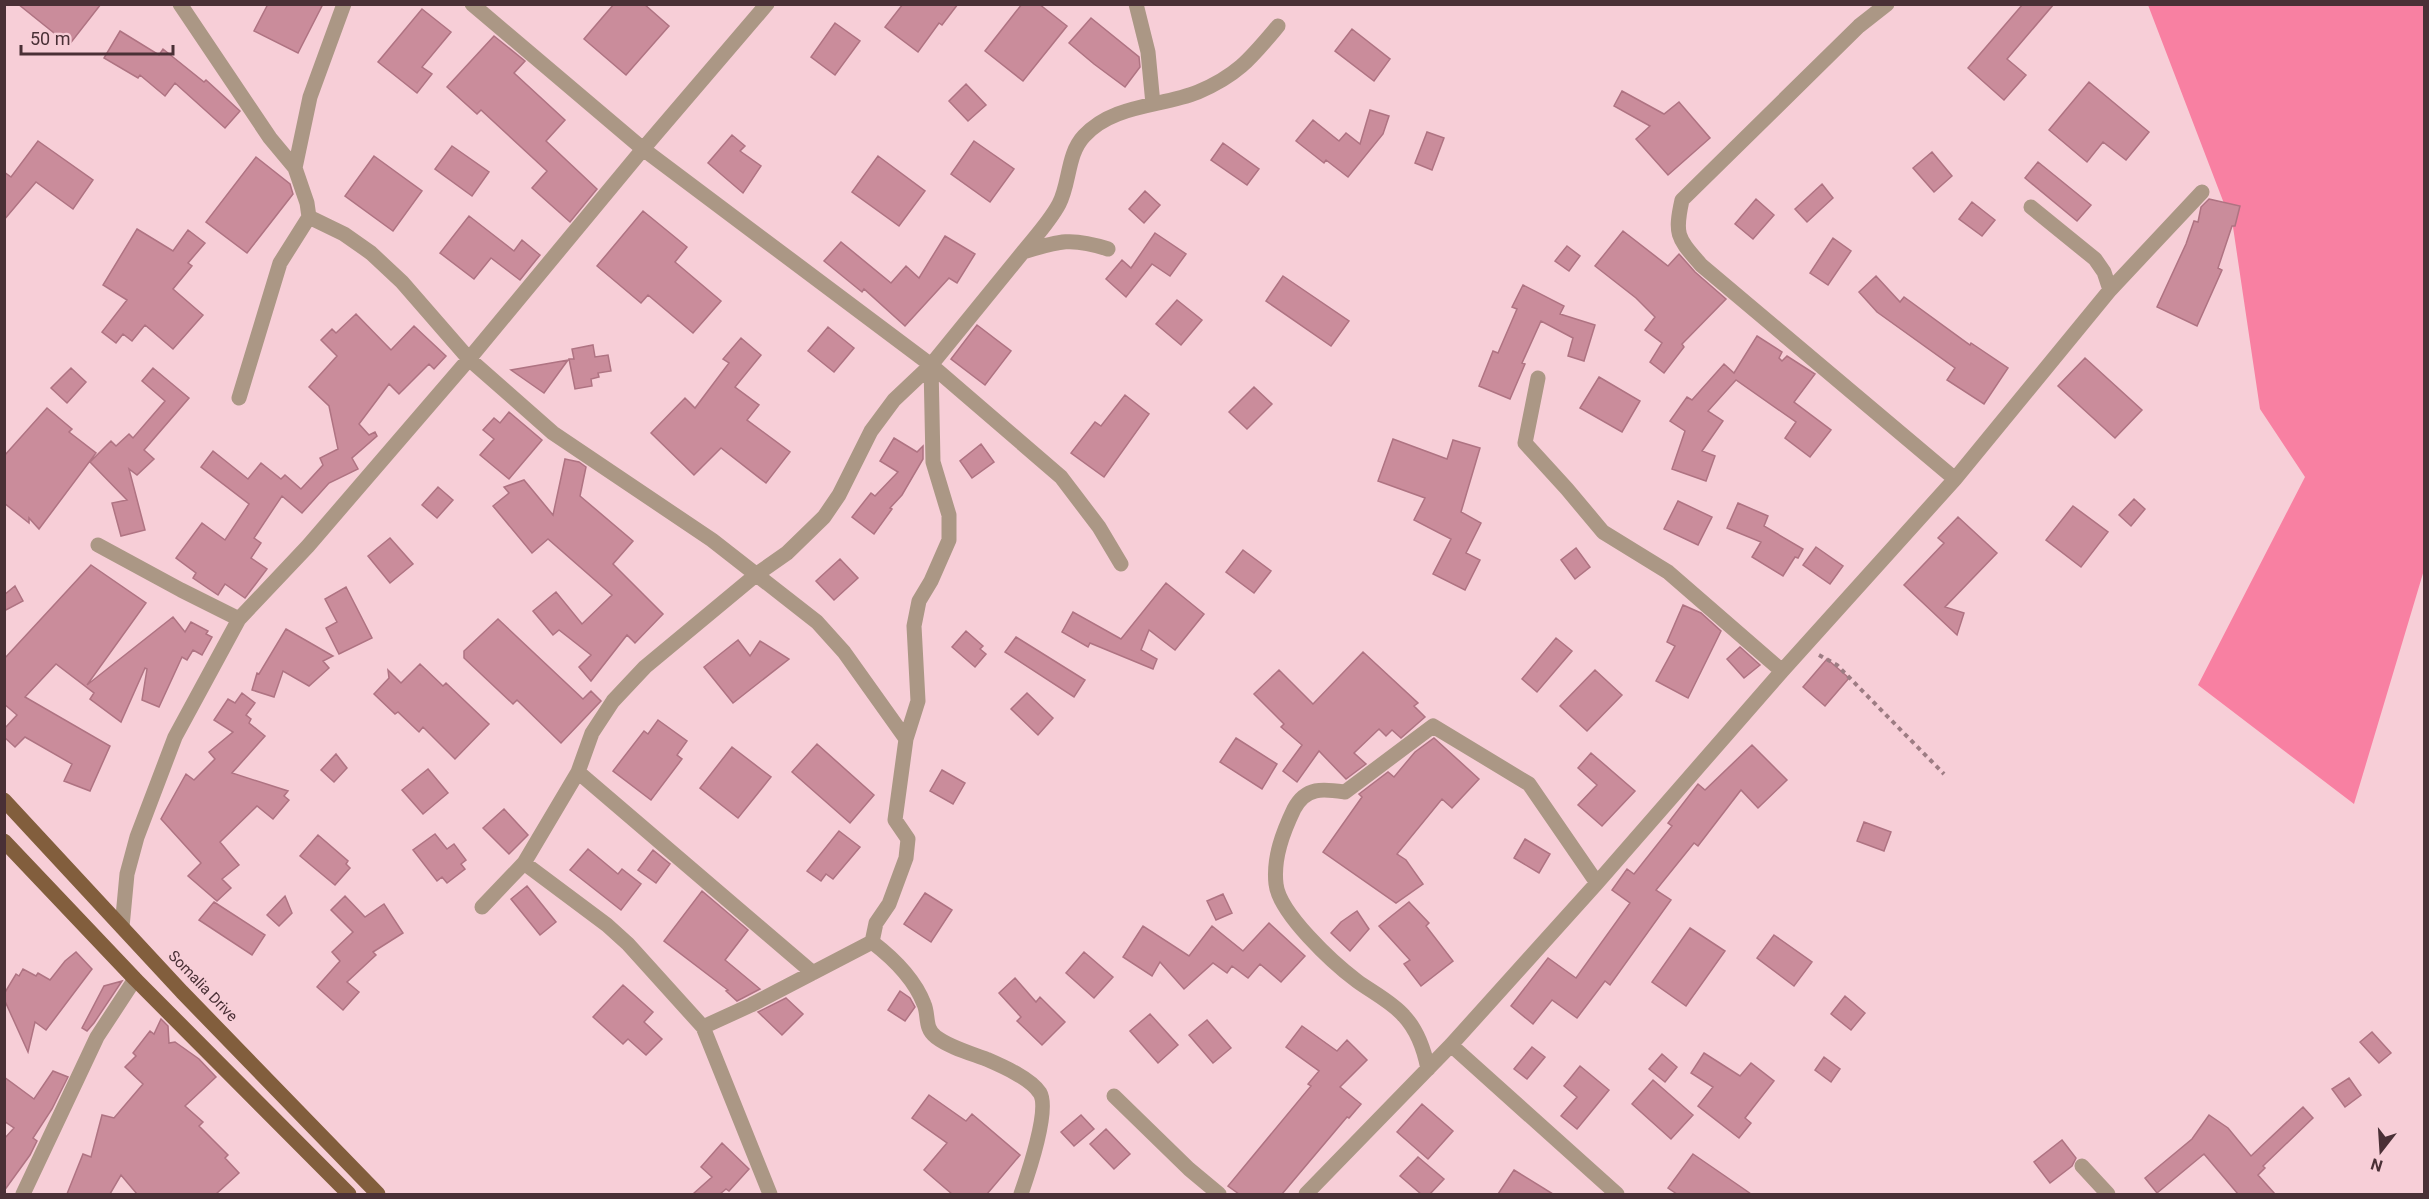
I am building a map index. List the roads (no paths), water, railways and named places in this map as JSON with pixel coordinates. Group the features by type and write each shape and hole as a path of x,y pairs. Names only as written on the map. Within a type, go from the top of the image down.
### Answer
{"main road":[{"name":"Somalia Drive","path":"4,800 122,927 378,1194"},
{"path":"4,841 135,979 349,1194"}],"street":[{"path":"180,4 270,138 296,168 307,203 309,217 280,262 239,398"},
{"path":"296,168 310,97 344,4"},
{"path":"472,4 643,148 931,365 1061,477 1099,527 1121,564"},
{"path":"122,927 127,874 175,737 239,619 308,546 469,359 643,148 767,4"},
{"path":"1136,4 1148,52 1153,104"},
{"path":"1887,4 1859,27 1682,200 1677,223 1680,239 1701,265 1955,479"},
{"path":"482,907 524,863 578,772 592,733 613,701 645,666 757,574 787,553 824,517 839,495 871,431 894,400 931,365 1059,204 1072,158 1083,136 1112,115 1196,93 1233,75 1278,26"},
{"path":"1306,1194 1451,1046 1598,883 1804,646 1955,479 2110,290 2202,192"},
{"path":"2031,207 2095,260 2104,272 2110,290"},
{"path":"309,217 344,234 370,253 402,282 469,359 553,433 712,540 817,622 844,652 906,739"},
{"path":"1023,252 1059,241 1083,241 1108,249"},
{"path":"872,942 876,923 889,904 906,858 908,839 895,820 906,739 918,701 914,626 919,601 931,581 949,540 949,516 933,462 931,365"},
{"path":"1538,378 1525,443 1535,456 1567,489 1603,532 1668,572 1782,671"},
{"path":"98,545 174,587 239,619"},
{"path":"1428,1069 1423,1046 1403,1014 1354,979 1316,946 1291,915 1276,885 1277,852 1296,806 1309,793 1322,789 1345,792 1433,726 1529,784 1598,883"},
{"path":"578,772 813,973"},
{"path":"524,863 607,925 628,944 703,1027 770,1194"},
{"path":"703,1027 872,942"},
{"path":"872,942 894,958 917,991 925,1005 927,1026 935,1037 996,1064 1025,1080 1039,1091 1043,1102 1037,1140 1021,1194"},
{"path":"23,1194 97,1038 135,979"},
{"path":"1451,1046 1617,1194"},
{"path":"1114,1096 1189,1169 1219,1194"},
{"path":"2082,1166 2108,1194"}]}
